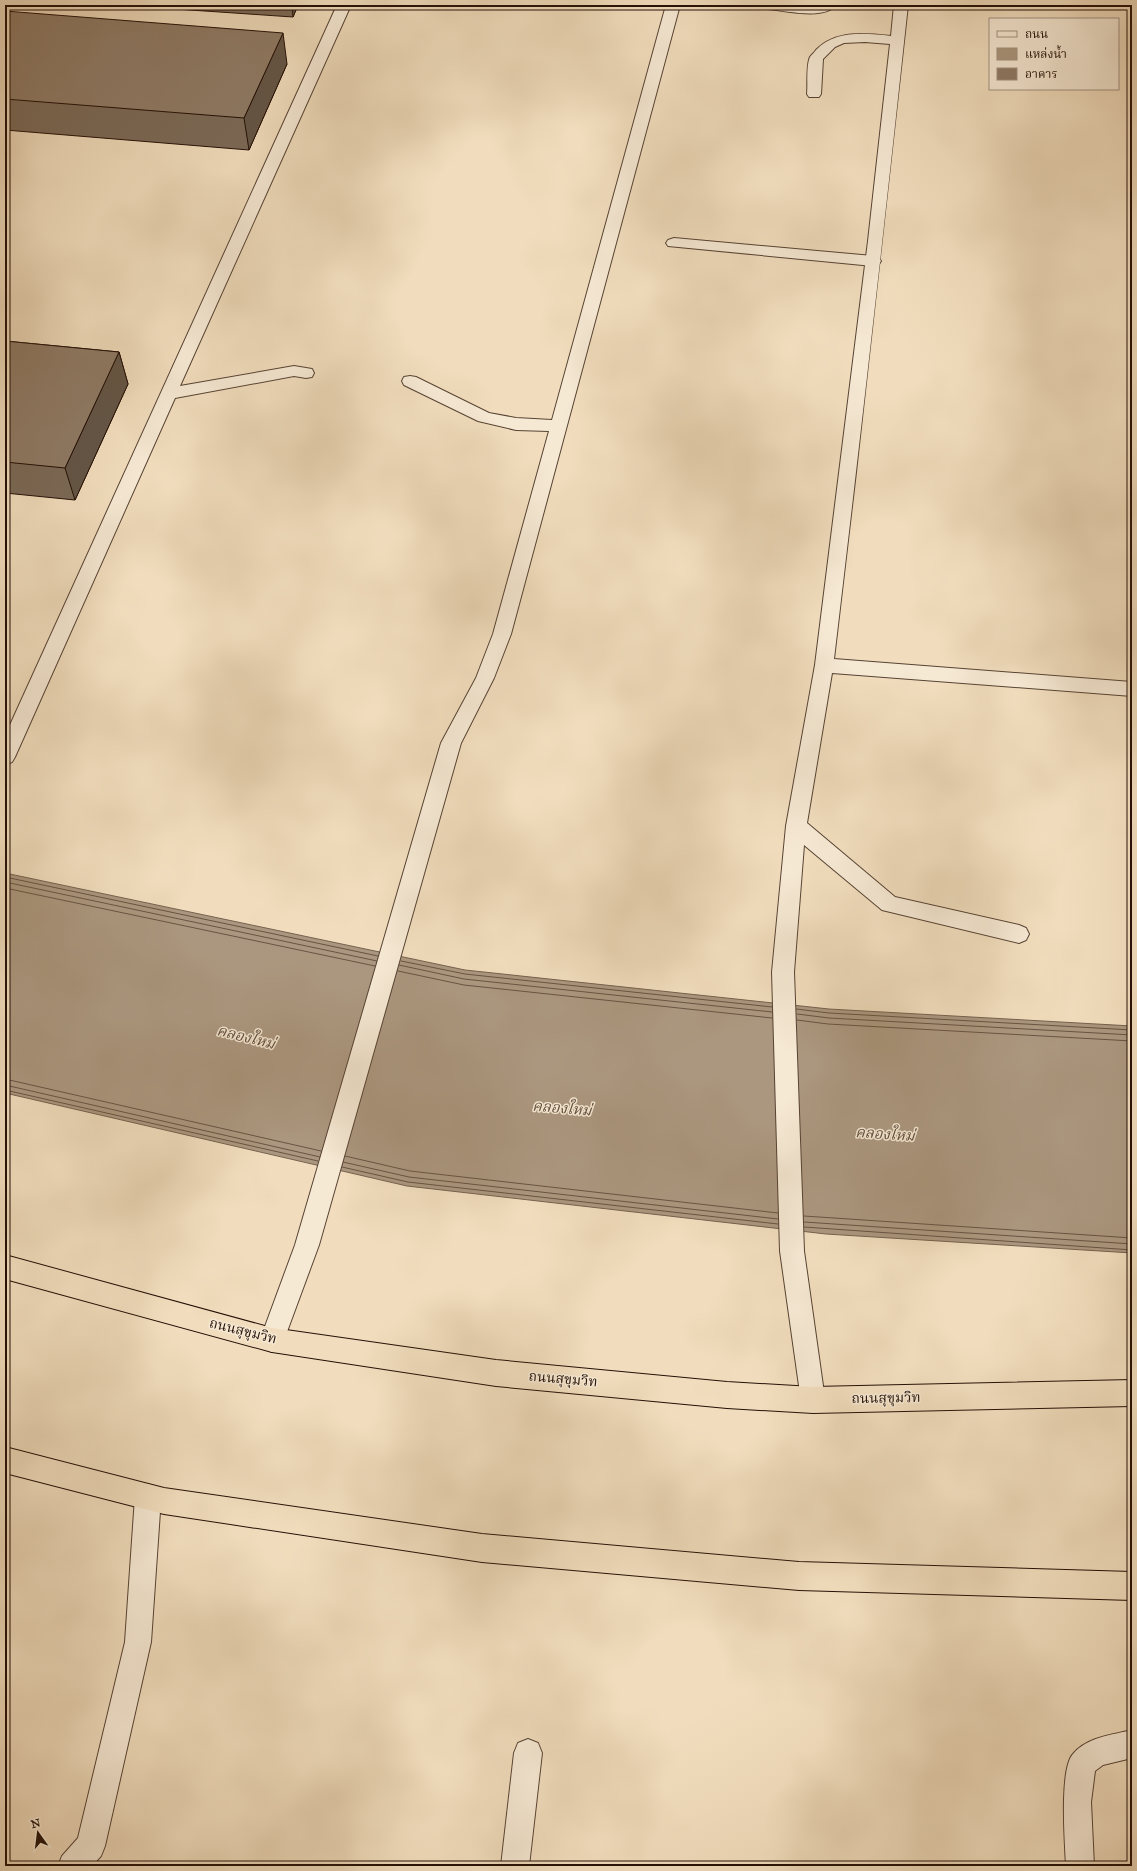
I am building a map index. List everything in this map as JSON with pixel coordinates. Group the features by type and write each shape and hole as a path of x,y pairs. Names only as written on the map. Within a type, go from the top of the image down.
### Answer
{"highway":[{"name":"ถนนสุขุมวิท","path":"5,1267 272,1340 496,1373 727,1394 813,1400 1132,1393"},
{"path":"5,1460 172,1502 482,1548 799,1576 1132,1586"}],"street":[{"path":"674,243 873,261"}],"lane":[{"path":"5,757 226,262 344,5"},
{"path":"272,1340 307,1245 405,898 451,743 485,678 502,634 673,5"},
{"path":"769,5 820,10 829,5"},
{"path":"813,1400 792,1251 783,972 796,826 824,666 873,261 901,5"},
{"path":"814,94 816,58 831,44 848,39 869,37 898,40"},
{"path":"168,394 294,371 306,373"},
{"path":"410,381 484,417 516,424 558,426"},
{"path":"824,666 1132,689"},
{"path":"796,826 889,904 1019,934"},
{"path":"72,1866 91,1846 138,1642 148,1497"},
{"path":"1080,1866 1077,1802 1082,1764 1096,1753 1132,1744"},
{"path":"515,1866 528,1754"}],"water":[{"name":"คลองใหม่","path":"5,873 465,970 829,1009 1132,1026 1132,1253 826,1234 407,1186 5,1093"}],"building":[{"path":"5,11 283,33 244,118 5,99"},
{"path":"5,341 119,352 65,468 5,462"}]}
